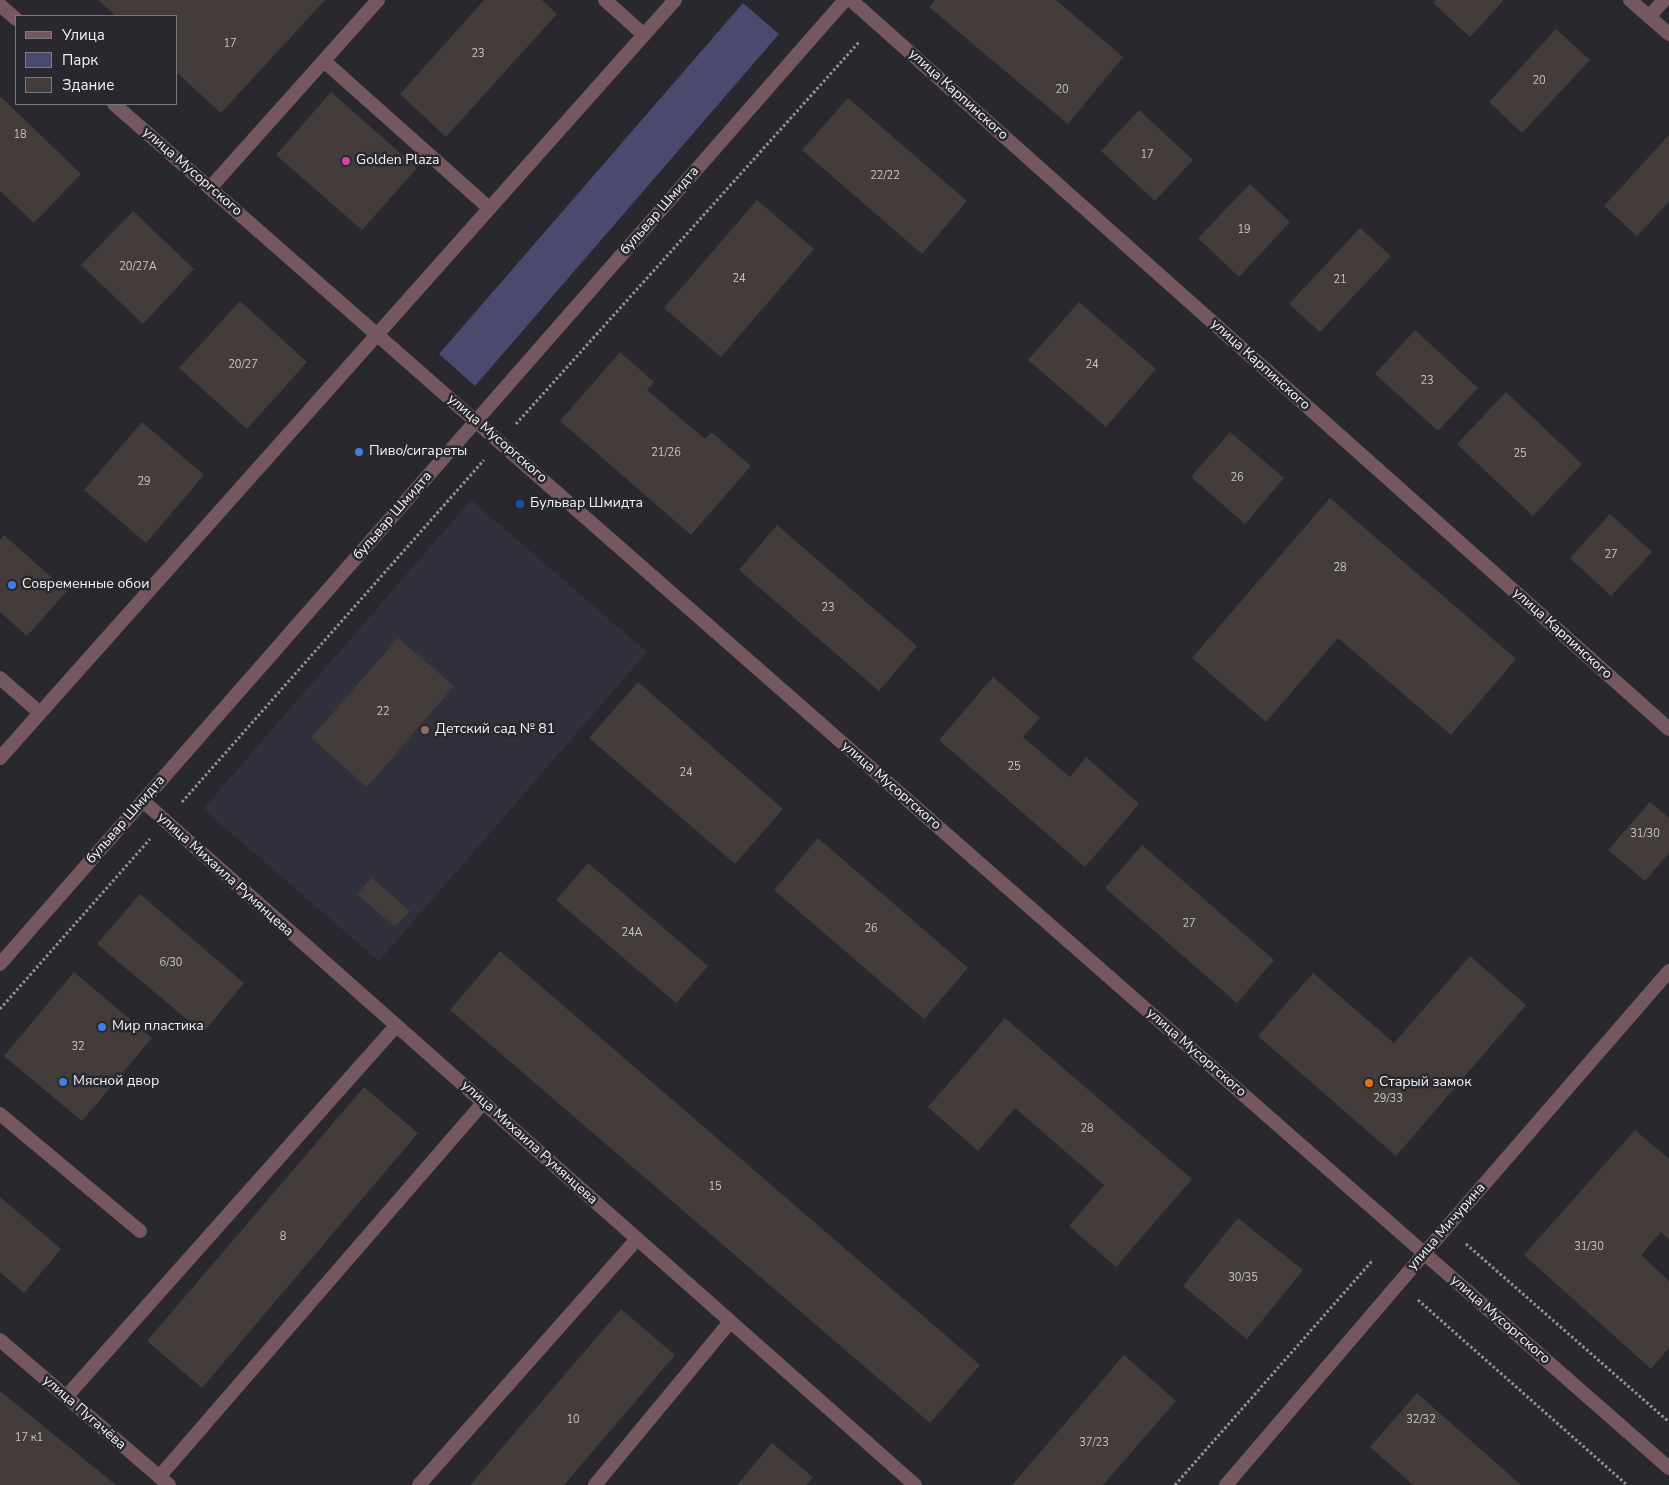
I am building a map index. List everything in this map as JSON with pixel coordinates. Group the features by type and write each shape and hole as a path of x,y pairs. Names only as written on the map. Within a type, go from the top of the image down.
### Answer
{"street":[{"path":"210,188 378,0"},
{"path":"605,0 644,35"},
{"path":"0,758 675,0"},
{"name":"бульвар Шмидта","path":"0,964 845,0"},
{"name":"улица Карпинского","path":"851,0 1669,730"},
{"path":"1630,0 1669,34"},
{"path":"1649,17 1664,0"},
{"path":"0,5 15,18"},
{"path":"324,61 489,208"},
{"name":"улица Мусоргского","path":"115,105 1669,1468"},
{"path":"0,678 40,713"},
{"name":"улица Михаила Румянцева","path":"143,801 915,1485"},
{"name":"улица Мичурина","path":"1226,1485 1669,971"},
{"path":"66,1397 396,1026"},
{"path":"164,1481 483,1103"},
{"path":"0,1114 140,1231"},
{"path":"419,1485 637,1239"},
{"path":"595,1485 730,1322"},
{"name":"улица Пугачёва","path":"0,1340 164,1481"}],"path":[{"path":"0,1009 500,442 877,22"},
{"path":"1627,1485 1416,1298 1465,1243 1669,1422"},
{"path":"1175,1485 1372,1261"}],"shaded area":[{"name":"Детский сад № 81","path":"471,500 647,652 379,961 203,809"}],"green space":[{"path":"743,3 779,34 475,386 439,354"}],"building":[{"path":"98,0 325,0 221,113 178,74 178,15 115,15"},
{"path":"484,0 542,0 557,14 446,137 400,94"},
{"path":"935,0 1056,0 1123,57 1068,124 929,7"},
{"path":"1436,0 1504,0 1470,37 1433,3"},
{"path":"1556,29 1590,60 1522,133 1489,102"},
{"name":"Golden Plaza","path":"331,92 417,168 362,230 276,155"},
{"path":"0,96 81,174 34,223 0,191"},
{"path":"848,98 967,201 922,254 802,150"},
{"path":"1139,110 1193,160 1155,201 1101,151"},
{"path":"1669,135 1669,202 1637,236 1604,206"},
{"path":"1250,184 1290,222 1239,277 1198,238"},
{"path":"757,200 814,249 721,357 664,308"},
{"path":"133,211 194,269 143,324 81,265"},
{"path":"1360,228 1391,256 1320,332 1289,304"},
{"path":"240,301 307,362 247,429 179,368"},
{"path":"1079,302 1156,369 1106,427 1028,360"},
{"path":"1415,330 1478,388 1438,431 1375,374"},
{"path":"620,352 654,382 647,390 705,439 711,432 751,466 691,535 560,421"},
{"path":"1506,392 1582,464 1533,516 1457,444"},
{"path":"142,422 204,475 146,543 84,490"},
{"path":"1230,432 1284,478 1245,524 1191,477"},
{"path":"1330,498 1516,659 1451,735 1338,638 1266,722 1192,658"},
{"path":"1610,514 1652,552 1611,596 1570,558"},
{"path":"777,525 917,646 879,691 739,570"},
{"path":"4,535 67,591 27,636 0,612 0,540"},
{"path":"398,638 454,686 367,787 311,738"},
{"path":"993,677 1040,718 1023,737 1070,777 1086,757 1139,804 1085,867 939,740"},
{"path":"638,682 783,809 735,864 589,738"},
{"path":"1650,802 1669,818 1669,853 1645,881 1608,850"},
{"path":"818,838 968,968 924,1019 774,890"},
{"path":"1142,845 1274,960 1237,1003 1105,888"},
{"path":"588,863 708,966 676,1003 556,900"},
{"path":"372,878 410,911 395,927 357,894"},
{"path":"140,894 244,983 203,1033 97,944"},
{"path":"500,951 980,1365 930,1423 450,1010"},
{"path":"1470,956 1526,1005 1396,1156 1258,1036 1313,973 1394,1043"},
{"path":"74,972 152,1038 82,1121 4,1056"},
{"path":"1005,1018 1192,1179 1116,1267 1069,1226 1104,1185 1015,1108 978,1151 928,1107"},
{"path":"364,1087 418,1133 202,1388 147,1341"},
{"path":"1635,1130 1669,1159 1669,1240 1661,1232 1641,1255 1669,1281 1669,1348 1651,1369 1524,1255"},
{"path":"0,1197 61,1249 24,1293 0,1272"},
{"path":"1238,1218 1303,1270 1247,1339 1183,1286"},
{"path":"621,1309 675,1355 564,1485 470,1485"},
{"path":"1124,1355 1176,1401 1103,1485 1012,1485"},
{"path":"0,1391 116,1485 0,1485"},
{"path":"1417,1393 1521,1485 1413,1485 1370,1447"},
{"path":"772,1443 813,1477 806,1485 737,1485"}],"place":[{"name":"Golden Plaza","path":"346,161"},
{"name":"Пиво/сигареты","path":"359,452"},
{"name":"Бульвар Шмидта","path":"520,504"},
{"name":"Современные обои","path":"12,585"},
{"name":"Детский сад № 81","path":"425,730"},
{"name":"Мир пластика","path":"102,1027"},
{"name":"Мясной двор","path":"63,1082"},
{"name":"Старый замок","path":"1369,1083"}]}
